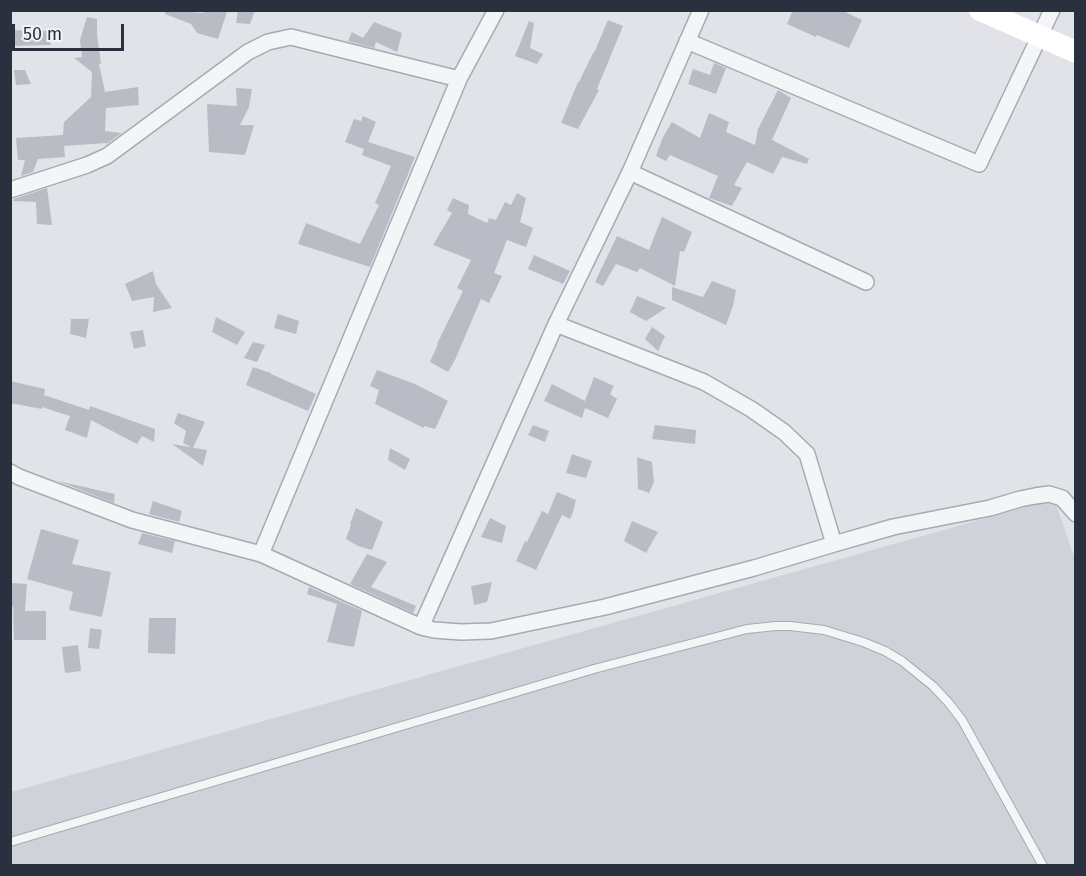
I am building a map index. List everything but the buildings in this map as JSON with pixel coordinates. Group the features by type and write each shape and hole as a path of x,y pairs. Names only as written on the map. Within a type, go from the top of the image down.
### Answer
{"street":[{"path":"261,554 459,80 496,10"},
{"path":"421,627 556,324 630,172 701,10"},
{"path":"980,10 1076,52"},
{"path":"687,41 979,164 1052,10"},
{"path":"10,190 87,165 107,156 248,52 267,42 291,37 459,80"},
{"path":"630,172 867,282"},
{"path":"556,324 704,382 751,409 784,432 807,454 834,544"},
{"path":"10,472 132,520 261,554 421,627 434,630 491,631 605,607 754,568 893,527 990,508 1020,499 1049,494 1062,498 1076,514"}],"lane":[{"path":"10,842 594,669 747,628 790,626 824,630 885,651 902,661 933,686 962,720 1043,866"}],"shaded area":[{"path":"1054,499 1075,559 1075,865 11,866 11,792"}]}
